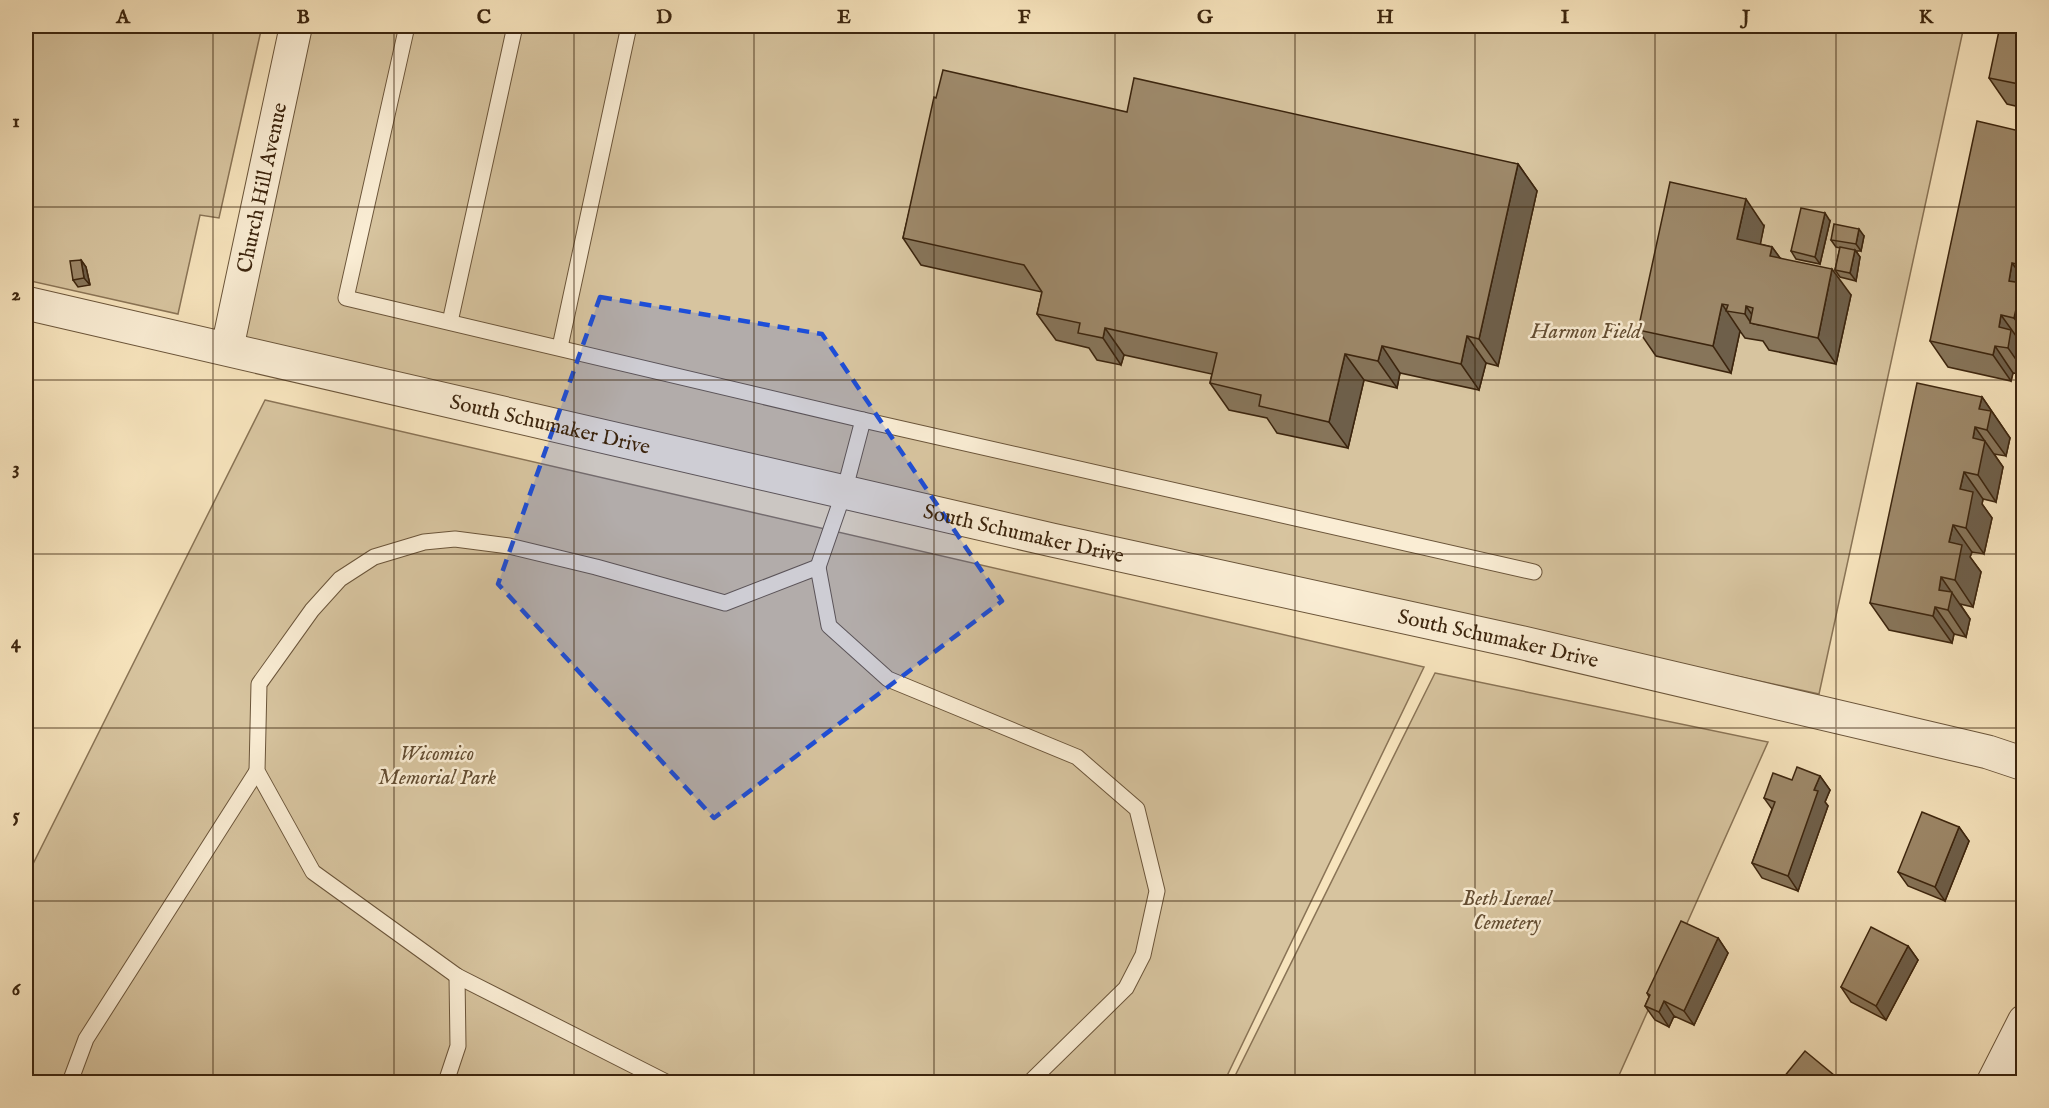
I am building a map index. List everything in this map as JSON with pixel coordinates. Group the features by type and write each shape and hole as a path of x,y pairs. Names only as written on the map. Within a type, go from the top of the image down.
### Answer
{"street":[{"name":"Church Hill Avenue","path":"226,349 296,26"},
{"name":"South Schumaker Drive","path":"26,303 1052,540 1519,642 1988,752 2024,764"},
{"path":"1993,1083 2024,1022"}],"lane":[{"path":"407,26 346,298 863,420 1534,572"},
{"path":"450,322 514,26"},
{"path":"560,347 629,26"},
{"path":"863,420 844,492 818,567 829,626 888,679 1077,757 1137,809 1156,891 1143,955 1126,988 1030,1083"},
{"path":"666,1083 457,976 313,872 257,771 259,684 312,609 340,579 374,556 424,542 455,539 509,546 596,567 725,603 818,567"},
{"path":"70,1083 86,1039 257,771"},
{"path":"446,1083 458,1046 457,976"}],"highlighted area":[{"path":"600,297 822,334 1002,601 714,818 498,584"}],"green space":[{"path":"26,26 262,26 219,218 200,215 178,314 26,280"},
{"name":"Harmon Field","path":"290,26 1964,26 1819,694 227,349"},
{"name":"Wicomico Memorial Park","path":"265,400 1424,667 1224,1082 26,1082 26,878"},
{"name":"Beth Iserael Cemetery","path":"1435,673 1768,742 1616,1082 1232,1082"}],"building":[{"path":"2000,26 2024,26 2024,85 1989,78"},
{"path":"943,70 1127,112 1134,78 1518,164 1479,339 1467,336 1461,364 1382,346 1378,361 1345,354 1329,422 1259,406 1261,395 1210,383 1217,353 1105,328 1103,338 1078,333 1080,323 1037,314 1042,292 1024,265 903,238 934,97 936,98"},
{"path":"1977,121 2024,132 2024,211 2020,227 2024,228 2024,266 2012,263 2009,281 2022,283 2014,318 2001,315 1999,327 2011,330 2008,348 1995,346 1993,355 1930,341"},
{"path":"1670,182 1746,199 1737,239 1772,247 1770,256 1832,269 1818,338 1750,323 1753,308 1746,306 1745,314 1726,311 1728,305 1722,304 1713,346 1638,330"},
{"path":"1801,208 1825,213 1815,257 1791,251"},
{"path":"1834,224 1859,229 1856,244 1831,240"},
{"path":"1840,247 1855,250 1850,273 1835,270"},
{"path":"81,260 84,278 73,280 70,261"},
{"path":"1917,383 1982,397 1979,409 1991,411 1987,430 1975,427 1973,438 1985,441 1978,475 1964,472 1960,489 1973,492 1966,528 1953,525 1949,542 1962,545 1955,580 1941,577 1939,590 1952,592 1948,610 1935,607 1933,616 1870,603"},
{"path":"1797,767 1820,776 1814,790 1818,791 1788,876 1752,863 1775,802 1764,798 1773,773 1792,780"},
{"path":"1922,812 1959,827 1935,887 1898,872"},
{"path":"1681,921 1718,938 1684,1011 1664,1001 1659,1012 1645,1006 1650,995 1647,993"},
{"path":"1871,927 1908,946 1876,1006 1841,987"},
{"path":"1805,1051 1835,1076 1830,1083 1779,1083"}]}
